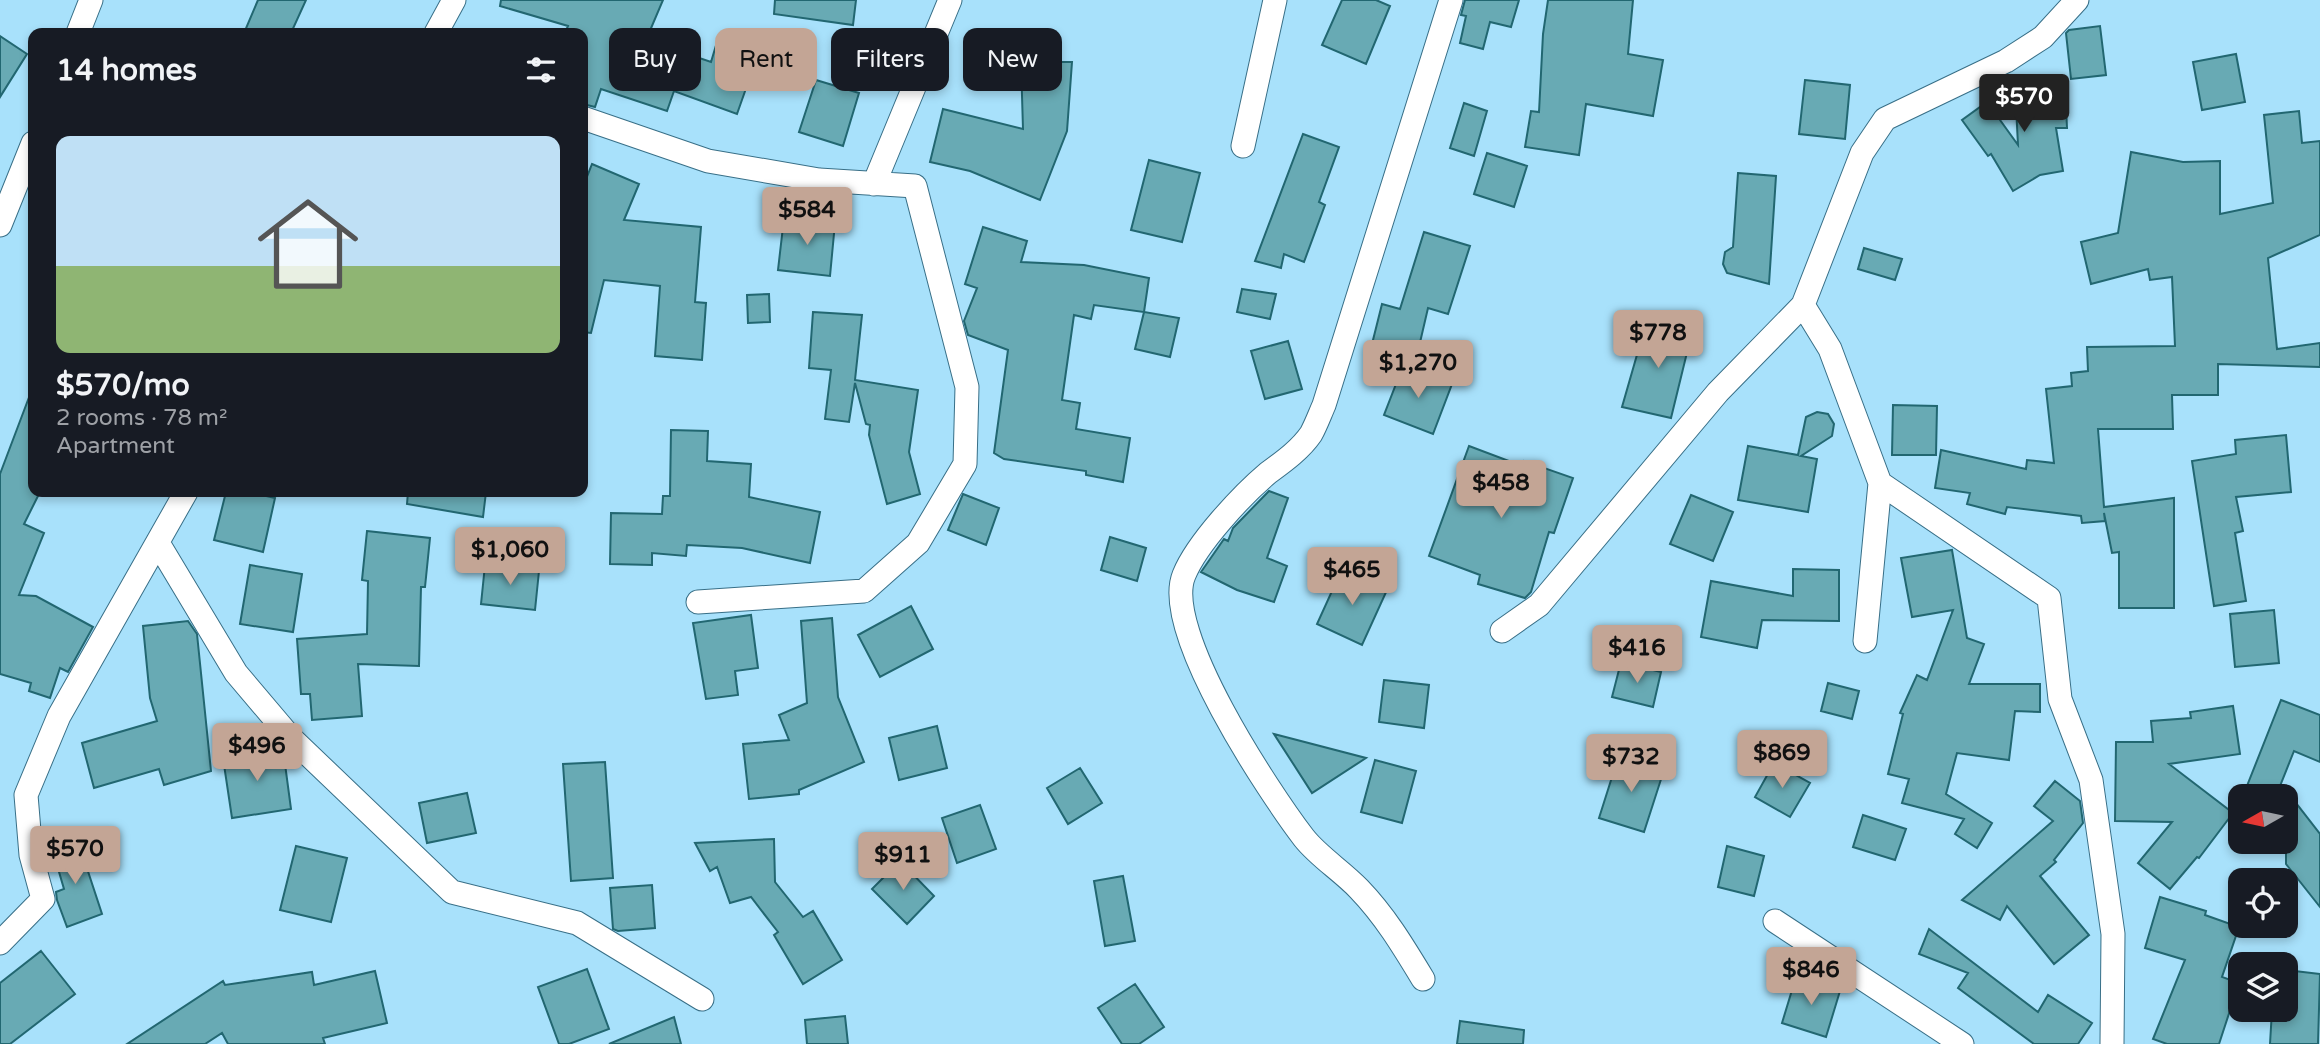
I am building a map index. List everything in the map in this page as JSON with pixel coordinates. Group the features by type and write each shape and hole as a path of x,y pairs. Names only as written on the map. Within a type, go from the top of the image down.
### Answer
{"street":[{"path":"80,28 91,0"},
{"path":"439,28 454,0"},
{"path":"874,184 950,0"},
{"path":"1243,146 1275,0"},
{"path":"1423,979 1388,921 1356,886 1306,841 1273,794 1205,676 1181,611 1183,577 1200,545 1266,475 1288,458 1310,435 1324,405 1451,0"},
{"path":"1502,631 1539,604 1718,392 1803,305 1862,153 1885,119 2007,61 2043,37 2077,0"},
{"path":"588,120 708,161 819,180 915,186 967,387 965,464 918,543 864,591 698,602"},
{"path":"0,225 28,155"},
{"path":"1803,305 1830,349 1880,483 1865,641"},
{"path":"1880,483 2049,598 2060,699 2091,780 2113,934 2112,1044"},
{"path":"0,943 43,899 31,855 26,795 59,716 183,497"},
{"path":"158,543 236,673 291,738 452,892 577,923 702,999"},
{"path":"1775,921 1962,1044"}],"building":[{"path":"258,0 306,0 293,28 246,28"},
{"path":"501,0 663,0 651,28 609,28 609,91 674,91 667,111 601,89 595,107 588,105 588,28 567,28 568,26 500,6"},
{"path":"775,0 856,0 853,25 774,14"},
{"path":"1342,0 1376,0 1390,6 1366,64 1322,45"},
{"path":"1465,0 1519,0 1511,27 1490,22 1483,49 1460,43 1466,16 1461,15"},
{"path":"1548,0 1633,0 1628,54 1663,60 1653,116 1586,104 1579,155 1525,147 1531,111 1539,112 1543,34"},
{"path":"2100,26 2106,75 2071,79 2066,33 2069,30"},
{"path":"0,36 27,54 0,97"},
{"path":"715,49 715,91 745,91 737,114 674,91 701,91 701,59 711,62"},
{"path":"2236,54 2245,102 2202,110 2193,62"},
{"path":"1062,62 1072,62 1067,131 1040,200 970,171 930,162 943,109 1023,129 1022,91 1062,91"},
{"path":"817,80 831,85 831,91 859,93 843,146 799,132 812,91 817,91"},
{"path":"1805,80 1850,85 1845,139 1799,134"},
{"path":"2065,85 2067,128 2056,128 2063,171 2040,175 2013,191 1991,154 1988,156 1962,120 1987,102 2018,145 2015,87"},
{"path":"1464,103 1487,111 1474,156 1450,148"},
{"path":"2299,111 2302,143 2320,141 2320,235 2268,258 2277,349 2320,343 2320,367 2218,364 2218,395 2172,395 2173,429 2098,429 2104,507 2174,498 2174,608 2119,608 2119,552 2112,553 2104,513 2105,521 2082,523 2081,516 2007,507 2005,514 1967,504 1970,493 1935,488 1941,450 2026,469 2027,460 2054,463 2046,389 2072,386 2071,373 2088,371 2087,347 2175,346 2172,277 2150,280 2148,269 2091,284 2081,242 2118,233 2131,152 2183,162 2220,161 2220,214 2273,203 2264,115"},
{"path":"1303,134 1339,147 1319,202 1325,205 1304,262 1284,254 1281,268 1255,261"},
{"path":"1487,153 1527,166 1514,207 1474,194"},
{"path":"1149,160 1200,173 1182,242 1131,230"},
{"path":"592,164 639,184 624,220 701,227 695,302 706,303 702,360 655,356 660,286 604,280 591,333 588,333 588,174"},
{"path":"1738,173 1776,176 1769,284 1727,273 1723,264 1725,252 1733,247"},
{"path":"784,218 835,223 830,276 778,270"},
{"path":"983,227 1027,241 1021,262 1084,265 1149,278 1144,312 1094,305 1091,319 1074,315 1062,400 1080,403 1076,429 1130,438 1123,482 1086,475 1086,471 1004,459 994,453 1008,350 968,335 964,321 977,288 965,284"},
{"path":"1424,232 1470,246 1448,314 1428,308 1415,364 1370,352 1382,304 1400,309"},
{"path":"1864,248 1902,259 1895,280 1858,269"},
{"path":"1242,289 1276,294 1270,319 1237,312"},
{"path":"769,294 770,322 748,323 747,295"},
{"path":"813,312 862,315 855,380 918,390 909,452 920,494 887,504 869,435 870,425 866,424 855,383 849,422 825,419 831,370 809,368"},
{"path":"1144,312 1179,318 1170,357 1135,349"},
{"path":"1647,320 1692,332 1671,418 1622,407"},
{"path":"1288,341 1302,389 1265,399 1251,351"},
{"path":"1403,366 1452,384 1433,434 1384,415"},
{"path":"28,400 28,497 38,497 24,524 44,533 19,595 36,596 93,627 68,672 60,668 50,698 29,691 31,683 0,674 0,474"},
{"path":"1893,405 1937,406 1936,455 1892,455"},
{"path":"1817,412 1828,414 1834,424 1832,436 1801,456 1817,459 1808,512 1738,500 1748,446 1798,455 1806,417"},
{"path":"671,430 708,431 707,461 751,464 749,497 820,512 810,563 742,548 687,545 686,556 652,553 652,565 610,564 611,513 662,514 663,496 670,496"},
{"path":"2286,435 2291,492 2236,497 2243,531 2235,533 2246,601 2214,606 2192,461 2236,454 2235,440"},
{"path":"1469,446 1522,466 1524,461 1573,478 1554,533 1549,532 1531,592 1525,598 1478,584 1480,575 1429,556"},
{"path":"1269,491 1288,498 1267,558 1287,566 1274,602 1237,590 1201,572 1224,539 1228,541 1233,528"},
{"path":"963,494 999,508 986,545 948,530"},
{"path":"1691,495 1733,512 1713,561 1670,544"},
{"path":"225,497 275,498 263,552 214,540"},
{"path":"408,497 485,497 483,517 407,504"},
{"path":"367,531 430,538 425,587 421,587 419,666 358,664 362,716 312,720 310,694 301,694 297,639 367,634 368,581 362,580"},
{"path":"1110,537 1146,548 1137,581 1101,570"},
{"path":"1952,550 1967,638 1984,644 1969,684 2040,684 2040,712 2015,711 2009,760 1957,753 1946,794 1992,823 1977,848 1955,834 1964,819 1902,803 1909,779 1888,774 1903,714 1900,713 1917,675 1927,680 1953,610 1912,617 1901,558"},
{"path":"250,565 302,574 293,632 240,624"},
{"path":"485,565 539,571 535,610 481,604"},
{"path":"1342,569 1387,590 1362,645 1317,624"},
{"path":"1793,569 1839,570 1839,621 1762,620 1757,648 1701,637 1711,581 1793,596"},
{"path":"911,606 933,649 880,677 858,635"},
{"path":"2274,610 2279,663 2235,667 2230,614"},
{"path":"751,615 758,668 735,671 738,695 706,699 693,623"},
{"path":"832,618 838,697 864,762 799,790 799,794 749,799 743,744 789,740 779,715 807,703 801,621"},
{"path":"188,621 197,634 211,771 164,785 159,769 94,788 82,743 157,721 150,698 143,626"},
{"path":"1621,662 1661,672 1653,707 1612,697"},
{"path":"1384,680 1429,685 1424,728 1379,722"},
{"path":"1828,683 1859,691 1852,719 1821,711"},
{"path":"2281,700 2320,715 2320,762 2294,751 2281,784 2248,784"},
{"path":"2233,706 2240,754 2169,764 2228,809 2228,820 2199,858 2197,857 2170,889 2138,863 2172,822 2115,821 2116,742 2153,742 2151,721 2191,718 2190,712"},
{"path":"937,726 947,768 899,780 889,738"},
{"path":"1274,734 1366,758 1312,793"},
{"path":"283,749 291,809 232,818 223,758"},
{"path":"1619,755 1664,770 1644,832 1599,818"},
{"path":"1375,760 1416,771 1402,823 1361,812"},
{"path":"605,762 613,878 571,881 563,764"},
{"path":"1774,763 1810,783 1790,817 1755,797"},
{"path":"1080,768 1102,803 1068,824 1047,788"},
{"path":"2055,781 2080,801 2083,823 2054,860 2056,862 2040,876 2089,935 2054,964 2007,906 2000,920 1962,900 2053,821 2034,806"},
{"path":"467,793 476,833 427,843 419,803"},
{"path":"980,805 996,849 957,863 942,818"},
{"path":"2298,806 2320,834 2320,907 2298,879 2298,868 2289,868 2286,864 2286,854 2298,854"},
{"path":"1863,815 1906,829 1895,860 1853,847"},
{"path":"774,839 775,882 803,917 813,911 842,960 803,984 774,935 778,932 751,897 730,903 717,867 710,871 695,843"},
{"path":"78,841 102,914 67,927 57,900 56,892 64,889 52,848"},
{"path":"296,846 347,858 331,922 280,910"},
{"path":"1727,846 1764,856 1754,896 1718,887"},
{"path":"900,861 934,896 907,924 872,889"},
{"path":"1123,876 1135,941 1105,946 1094,881"},
{"path":"652,885 655,928 618,931 613,929 610,888"},
{"path":"2160,897 2206,911 2205,915 2228,923 2228,938 2235,938 2230,952 2228,952 2222,977 2228,979 2228,1017 2219,1044 2167,1044 2153,1039 2185,960 2145,948"},
{"path":"1929,929 2038,1012 2048,995 2092,1023 2078,1044 2034,1044 1958,988 1968,973 1919,954"},
{"path":"41,951 75,994 10,1044 0,1044 0,983"},
{"path":"587,969 609,1029 569,1044 559,1044 538,987"},
{"path":"375,971 387,1023 323,1038 325,1044 228,1044 222,1033 205,1044 127,1044 223,981 225,985 312,972 314,985"},
{"path":"2298,971 2320,974 2318,1044 2270,1044 2271,1022 2298,1022"},
{"path":"1796,977 1840,991 1826,1037 1782,1023"},
{"path":"1135,984 1164,1027 1139,1044 1122,1044 1098,1008"},
{"path":"845,1016 848,1044 807,1044 805,1020"},
{"path":"674,1017 681,1044 609,1044"},
{"path":"1460,1021 1524,1030 1523,1044 1457,1044"}]}
